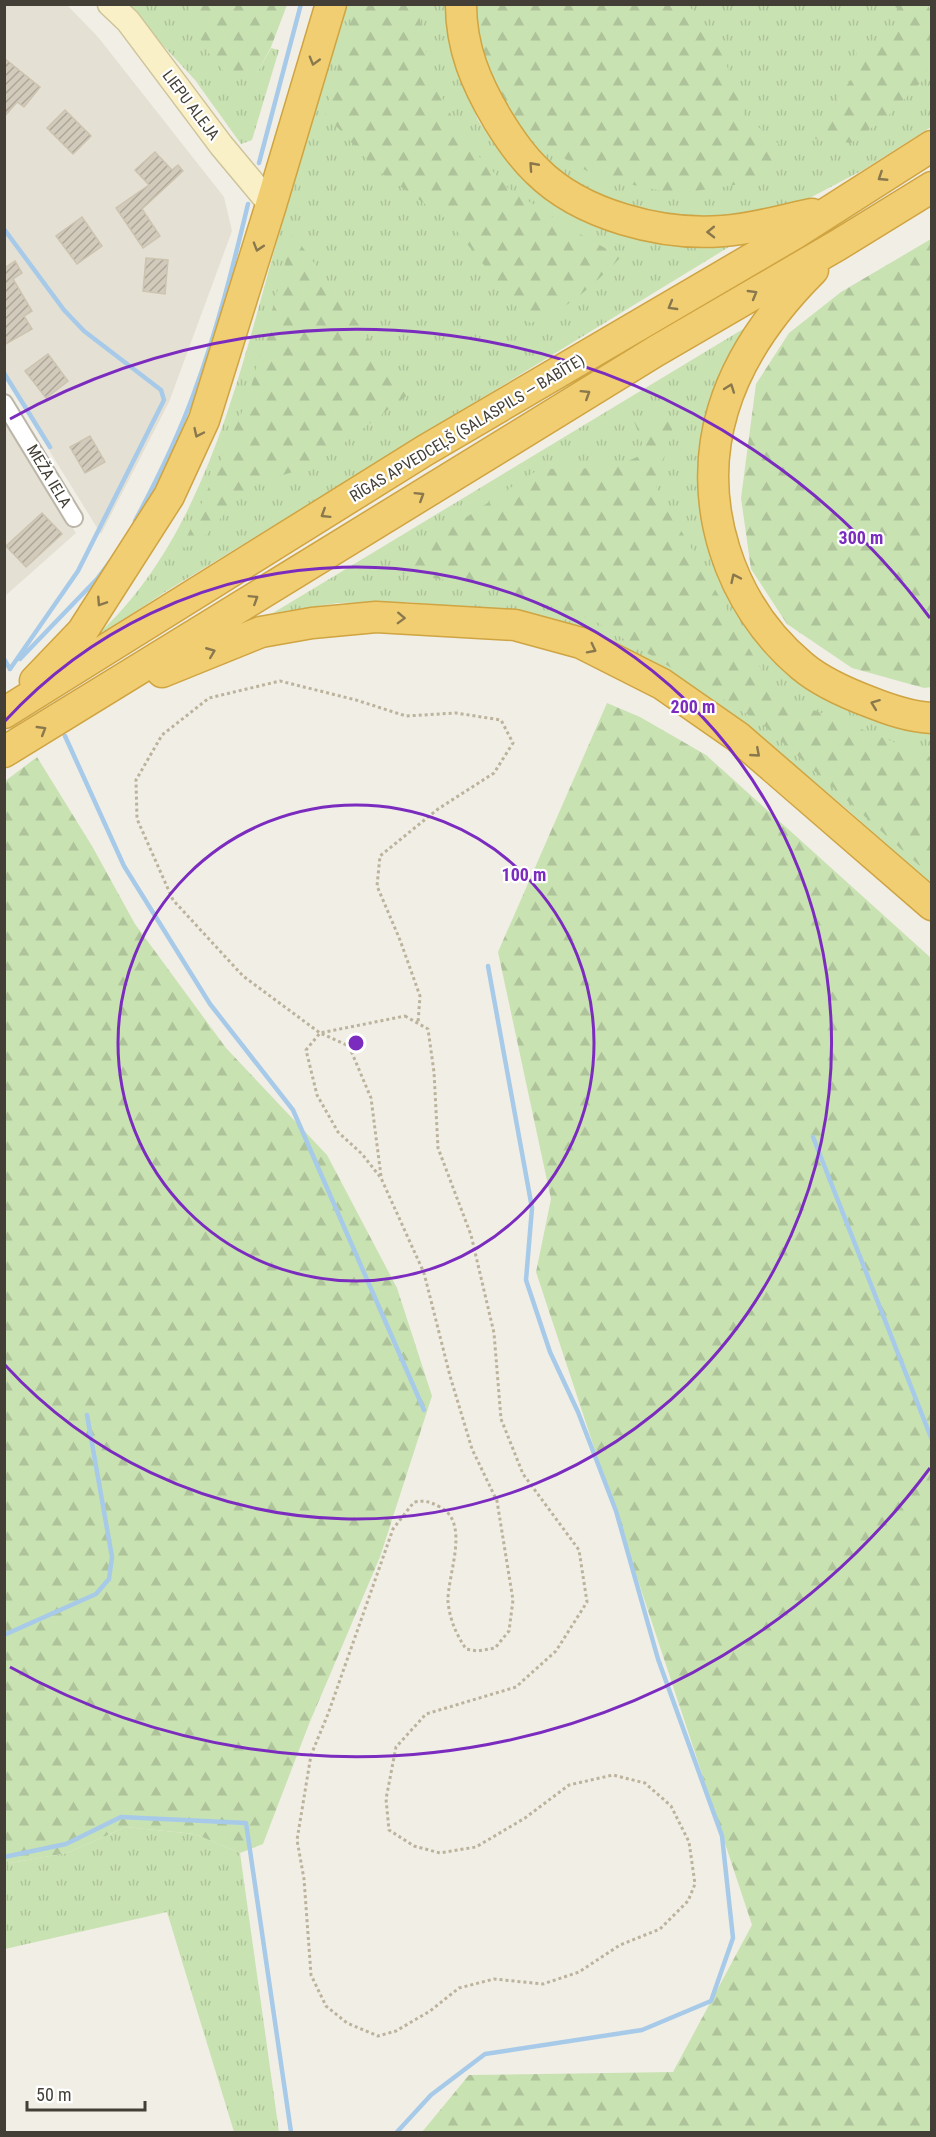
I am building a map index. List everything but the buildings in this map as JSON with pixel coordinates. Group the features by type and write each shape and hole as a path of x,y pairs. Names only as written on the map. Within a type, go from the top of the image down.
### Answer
{"highway":[{"path":"4,711 82,632 169,496 204,420 331,4"},
{"path":"461,4 464,46 482,93 510,140 538,172 569,195 606,215 690,232 745,229 830,211"},
{"name":"RĪGAS APVEDCEĻŠ (SALASPILS — BABĪTE)","path":"4,711 424,451 794,234 932,146"},
{"name":"RĪGAS APVEDCEĻŠ (SALASPILS — BABĪTE)","path":"4,752 656,351 838,245 932,187"},
{"path":"838,245 801,282 768,321 734,378 722,412 713,475 714,504 721,543 737,582 758,621 803,667 825,682 855,697 890,710 932,718"},
{"path":"79,707 261,632 312,622 376,617 515,625 581,643 662,684 738,737 932,905"}],"street":[{"name":"LIEPU ALEJA","path":"110,4 128,21 221,145 271,205"},
{"name":"MEŽA IELA","path":"4,403 74,518"}],"path":[{"path":"381,1178 371,1098 349,1046 320,1033 243,976 173,900 137,819 136,780 162,735 209,698 280,681 356,700 406,716 456,712 501,720 513,743 494,773 438,809 380,856 377,886 420,996 418,1024"},
{"path":"405,1016 418,1024 428,1029 434,1072 438,1148 471,1235 494,1333 501,1419 523,1474 579,1550 587,1602 556,1651 516,1687 426,1714 396,1747 386,1799 389,1830 414,1846 440,1853 476,1847 525,1818 569,1785 613,1775 645,1783 671,1806 689,1842 695,1884 688,1901 660,1929 620,1945 579,1972 543,1984 494,1979 459,1988 429,2011 396,2031 378,2036 347,2024 326,2006 311,1975 304,1879 297,1840 311,1755 328,1714 393,1529 414,1502 427,1500 447,1511 456,1528 453,1574 448,1601 454,1631 466,1649 478,1651 495,1648 509,1631 513,1600 497,1502 472,1449 450,1376 424,1274 381,1178 362,1154 339,1132 317,1095 306,1050 320,1033 405,1016"}],"shaded area":[{"path":"4,5 67,5 98,37 224,197 232,231 169,402 101,534 5,373"},
{"path":"4,417 76,533 5,596 4,596"}],"green space":[{"path":"191,4 287,5 271,47 257,73 233,80 205,48 189,9"},
{"path":"126,5 191,5 189,9 257,73 271,48 279,50 252,140 241,144 195,80"},
{"path":"343,5 448,5 451,43 456,65 478,120 504,156 547,195 737,242 165,592 88,643 126,605 159,562 186,514 208,464 244,359"},
{"path":"355,5 417,5 431,76 464,140 508,188 573,230 621,257 590,287 567,305 530,323 448,220 378,171 325,114"},
{"path":"469,5 931,5 931,127 863,170 802,202 746,222 688,221 612,204 570,182 518,139"},
{"path":"469,5 688,5 718,40 744,115 787,151 777,166 747,183 677,194 600,178 523,136 482,74"},
{"path":"891,5 928,5 931,12 931,54 924,79 890,114 851,143 810,138 852,78 858,45 893,37 897,8"},
{"path":"293,234 409,394 313,466 250,485 198,544 182,548 248,398"},
{"path":"931,239 932,687 924,688 852,668 787,624 751,569 741,498 756,384 789,333 841,292"},
{"path":"748,326 705,442 751,631 931,732 931,885 848,810 768,744 518,614 409,602 338,603 273,613"},
{"path":"655,416 674,424 656,487 776,695 931,757 931,876 760,722 593,620 494,587 385,571 539,469 612,468 646,453 634,421"},
{"path":"607,703 640,717 706,755 931,958 931,2132 422,2132 469,2075 673,2072 752,1925 536,1272 551,1199 498,952"},
{"path":"37,757 92,846 135,924 226,1048 327,1155 397,1288 432,1396 380,1557 309,1724 263,1844 240,1853 195,1834 126,1827 67,1853 5,1864 4,782"},
{"path":"126,1827 195,1834 240,1853 279,2132 234,2132 167,1912 5,1949 5,1864 67,1853"}],"waterway":[{"path":"259,163 301,4"},
{"path":"135,521 167,458 194,393 217,323 248,204"},
{"path":"4,229 64,310 84,331 161,390 164,400 78,571 10,669"},
{"path":"4,373 50,447"},
{"path":"20,659 97,579 112,559"},
{"path":"4,659 10,669"},
{"path":"65,736 124,866 210,1004 293,1110 424,1410"},
{"path":"397,2132 431,2095 485,2054 642,2030 711,2001 733,1938 722,1836 658,1659 616,1511 578,1412 550,1352 526,1280 532,1208 488,966"},
{"path":"813,1137 932,1440"},
{"path":"4,1635 96,1594 109,1579 112,1557 87,1415"},
{"path":"4,1857 66,1844 121,1817 246,1823 291,2132"}]}
